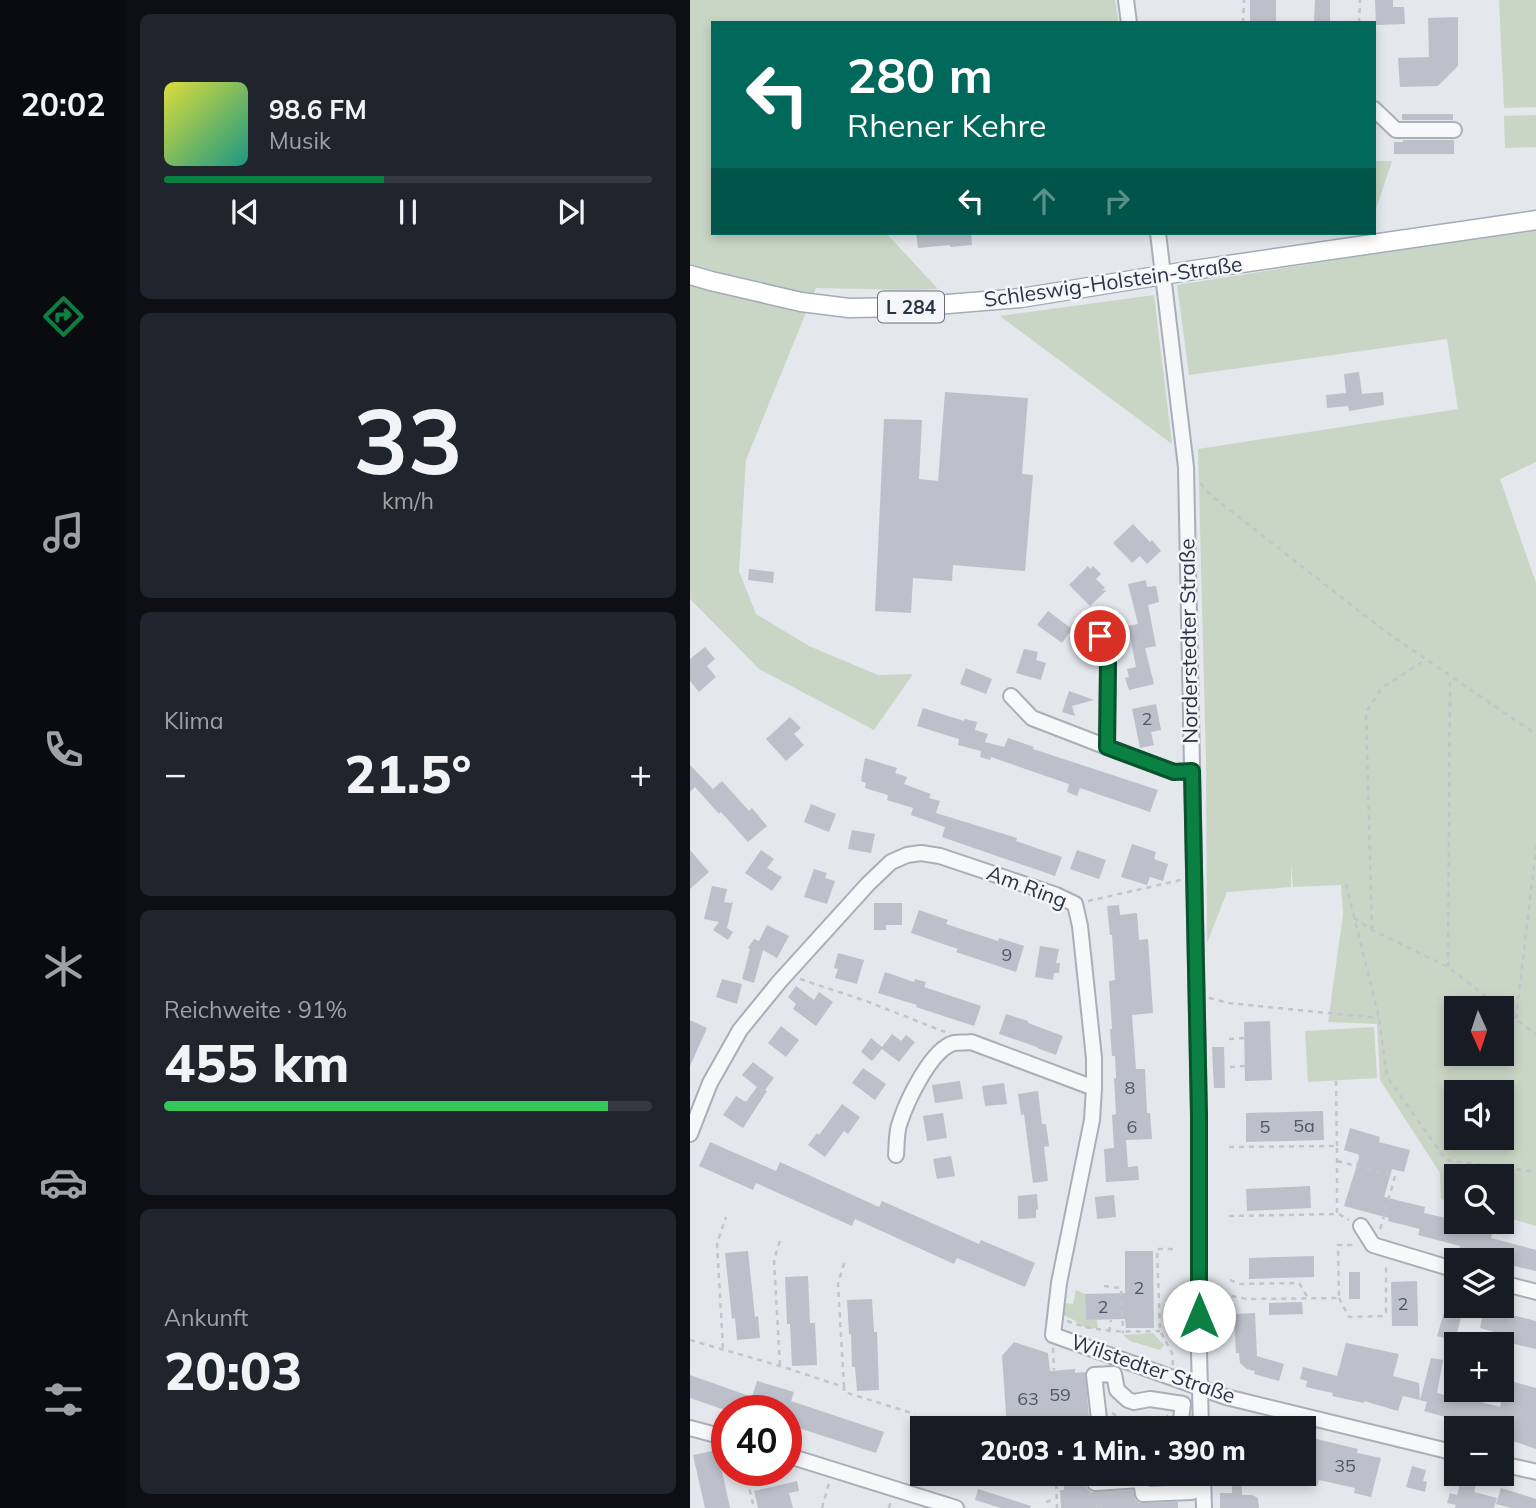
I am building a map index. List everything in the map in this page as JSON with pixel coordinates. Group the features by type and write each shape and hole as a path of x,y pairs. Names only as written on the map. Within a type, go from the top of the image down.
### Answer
{"main road":[{"name":"Schleswig-Holstein-Straße","path":"690,275 801,302 849,308 911,307 1021,298 1536,220"}],"street":[{"path":"1126,0 1129,21"},
{"path":"1376,111 1396,130 1454,130"},
{"name":"Norderstedter Straße","path":"1158,235 1186,467 1199,1115 1200,1416"},
{"path":"1100,636 1108,663 1107,747"},
{"path":"1011,696 1032,718 1174,772 1192,771"},
{"name":"Am Ring","path":"690,1135 710,1083 740,1030 787,974 891,862 907,855 922,853 940,856 1056,895 1075,904 1080,926 1094,1058 1094,1088 1090,1131 1059,1283 1053,1335"},
{"path":"896,1155 899,1125 914,1089 931,1062 943,1049 954,1043 971,1042 1094,1088"},
{"path":"1361,1226 1378,1247 1444,1266"},
{"path":"1514,1286 1536,1292"},
{"name":"Wilstedter Straße","path":"1053,1335 1226,1397 1444,1450"},
{"path":"1102,1352 1105,1376"},
{"path":"1099,1416 1094,1376 1114,1374 1117,1390 1128,1400 1134,1402 1150,1399 1183,1404 1181,1416"},
{"path":"690,1428 711,1434"},
{"path":"802,1460 956,1508"},
{"path":"1514,1467 1536,1472"},
{"path":"1142,1486 1143,1494 1192,1492 1194,1486"},
{"path":"1199,1486 1204,1508"}],"path":[{"path":"1243,21 1244,0"},
{"path":"1359,21 1360,0"},
{"path":"1186,467 1213,498 1386,632 1536,735"},
{"path":"1372,930 1366,712 1382,688 1426,659"},
{"path":"1448,967 1450,676"},
{"path":"1536,840 1516,1019 1536,1035"},
{"path":"1075,904 1194,877"},
{"path":"1346,884 1379,1018 1387,1077 1446,1160 1536,1172"},
{"path":"1354,918 1372,930 1448,967 1486,996"},
{"path":"787,974 948,1033"},
{"path":"1197,995 1228,1003 1379,1018"},
{"path":"1229,1039 1244,1038"},
{"path":"1230,1067 1245,1066"},
{"path":"1336,1081 1337,1214"},
{"path":"1229,1147 1337,1146"},
{"path":"1357,1167 1360,1155"},
{"path":"1337,1161 1395,1176 1378,1247 1386,1312 1384,1316 1349,1317 1339,1298 1338,1245 1378,1247"},
{"path":"1387,1174 1389,1168"},
{"path":"1230,1216 1337,1214 1361,1226"},
{"path":"723,1350 717,1243 726,1217"},
{"path":"780,1366 774,1260 781,1237"},
{"path":"712,1249 718,1249"},
{"path":"1173,1377 1172,1353 1160,1331 1157,1249 1175,1249"},
{"path":"845,1260 838,1284 844,1392 915,1414"},
{"path":"1230,1280 1240,1284 1297,1281 1308,1299"},
{"path":"1104,1286 1121,1287 1123,1332"},
{"path":"1199,1289 1247,1299 1339,1298"},
{"path":"1055,1317 1086,1328 1109,1332 1160,1331"},
{"path":"1109,1332 1111,1320"},
{"path":"1053,1335 1054,1370"},
{"path":"690,1340 844,1387"},
{"path":"822,1508 833,1470"},
{"path":"748,1486 754,1508"},
{"path":"1056,1486 1057,1508"},
{"path":"1046,1502 1056,1499"}],"green space":[{"path":"690,0 1115,0 1119,21 711,21 711,235 888,235 938,289 816,288 746,460 739,571 756,614 809,646 878,675 913,674 874,730 759,669 690,599"},
{"path":"1499,0 1536,0 1536,107 1504,108"},
{"path":"1536,115 1536,147 1505,148 1504,116"},
{"path":"1376,161 1392,161 1376,209"},
{"path":"1536,228 1536,462 1500,479 1537,586 1536,1226 1514,1220 1514,1164 1444,1164 1444,1200 1441,1199 1440,1173 1380,1080 1377,1024 1328,1022 1343,915 1341,885 1293,887 1291,864 1291,887 1227,892 1207,943 1206,763 1198,449 1458,409 1447,339 1189,375 1177,285"},
{"path":"1154,295 1172,444 1000,316"},
{"path":"1374,1027 1377,1078 1308,1082 1305,1031"},
{"path":"1076,1290 1085,1294 1086,1320 1097,1320 1098,1328 1087,1329 1063,1315 1064,1303 1073,1304"},
{"path":"1153,1333 1164,1345 1160,1350 1130,1341 1123,1335"}],"building":[{"path":"1250,0 1276,0 1276,21 1250,21"},
{"path":"1315,0 1330,0 1330,21 1314,21"},
{"path":"1375,0 1393,0 1393,7 1404,7 1405,24 1376,25"},
{"path":"1458,17 1458,66 1438,86 1400,87 1398,58 1429,57 1428,18"},
{"path":"1402,114 1453,114 1453,120 1402,120"},
{"path":"1453,140 1454,154 1394,154 1394,142"},
{"path":"916,235 971,235 972,245 918,248"},
{"path":"1359,372 1362,394 1383,392 1384,405 1349,411 1348,406 1327,408 1326,395 1346,393 1344,374"},
{"path":"945,392 1028,398 1022,474 1033,475 1025,571 953,565 952,581 913,578 911,613 875,611 884,419 922,420 919,479 938,481"},
{"path":"1133,524 1161,551 1147,564 1140,556 1132,563 1113,543"},
{"path":"1088,566 1090,569 1093,566 1101,574 1096,579 1105,588 1102,591 1107,590 1090,606 1069,585"},
{"path":"749,569 774,572 773,583 748,580"},
{"path":"1146,580 1147,587 1156,586 1159,602 1148,605 1156,646 1145,648 1154,684 1129,690 1125,678 1129,677 1127,669 1136,667 1128,626 1138,624 1128,584"},
{"path":"1048,611 1072,629 1062,643 1037,625"},
{"path":"705,647 715,659 707,666 716,677 699,692 690,681 690,659"},
{"path":"1024,649 1038,652 1036,660 1046,663 1041,680 1016,673"},
{"path":"966,668 992,679 986,694 960,684"},
{"path":"1069,691 1094,700 1072,706 1075,716 1062,712"},
{"path":"1156,704 1161,730 1151,732 1154,745 1140,748 1132,709"},
{"path":"923,708 964,721 977,722 975,730 988,734 985,742 1004,747 1008,738 1034,747 1033,749 1158,790 1150,812 1080,788 1077,796 1067,792 1069,784 991,757 990,760 980,757 981,751 958,745 959,739 917,726"},
{"path":"790,717 801,728 794,734 804,745 786,761 766,739"},
{"path":"865,758 897,768 895,773 907,777 904,784 931,794 929,798 940,801 936,813 1017,838 1016,841 1062,857 1055,876 942,837 945,827 911,815 913,808 887,800 888,795 865,788 866,783 861,781"},
{"path":"690,765 713,789 722,781 749,811 752,808 767,826 748,842 695,787 690,792"},
{"path":"811,804 836,814 829,832 804,822"},
{"path":"852,830 875,834 871,853 848,849"},
{"path":"1132,844 1156,852 1154,859 1168,864 1163,881 1150,877 1147,885 1121,877"},
{"path":"690,850 709,872 690,889"},
{"path":"761,850 774,859 767,868 782,877 772,891 745,873"},
{"path":"1077,850 1106,860 1099,879 1070,869"},
{"path":"814,869 827,873 825,878 835,881 827,904 804,897"},
{"path":"712,886 727,889 724,902 733,902 727,928 733,932 728,940 713,930 719,922 704,919"},
{"path":"874,903 902,903 902,925 886,925 886,930 874,930"},
{"path":"1119,905 1120,915 1137,913 1139,940 1148,939 1153,1013 1132,1015 1136,1069 1145,1069 1147,1113 1150,1113 1152,1139 1126,1140 1128,1167 1138,1166 1139,1180 1106,1182 1104,1149 1114,1148 1112,1115 1116,1114 1109,981 1115,980 1107,906"},
{"path":"919,910 948,920 946,924 998,941 999,938 1024,946 1016,972 956,952 958,949 911,933"},
{"path":"767,925 789,936 777,958 763,950 754,983 742,979 750,949 748,948 754,939 759,941"},
{"path":"1040,946 1059,949 1056,963 1060,963 1059,973 1054,973 1053,980 1035,977"},
{"path":"838,953 864,960 857,984 835,978 838,969 834,968"},
{"path":"885,972 914,982 915,979 926,982 924,987 981,1006 974,1026 878,993"},
{"path":"722,979 742,984 737,1004 716,997"},
{"path":"796,986 814,1000 819,992 833,1002 816,1026 793,1009 796,1004 788,997"},
{"path":"1006,1014 1063,1036 1056,1055 999,1034"},
{"path":"690,1020 707,1028 690,1066"},
{"path":"1270,1021 1272,1080 1245,1081 1244,1022"},
{"path":"781,1026 799,1040 786,1057 768,1043"},
{"path":"892,1034 901,1041 906,1035 915,1042 899,1062 882,1049 872,1061 861,1052 871,1038 882,1047"},
{"path":"1212,1047 1224,1047 1225,1088 1214,1088"},
{"path":"753,1062 774,1078 743,1128 723,1115 736,1096 746,1102 757,1087 742,1075"},
{"path":"863,1068 886,1084 875,1100 852,1083"},
{"path":"960,1081 963,1099 935,1103 932,1085"},
{"path":"1004,1083 1007,1104 985,1106 982,1086"},
{"path":"1038,1091 1042,1124 1046,1124 1049,1146 1044,1147 1048,1181 1033,1183 1024,1114 1021,1115 1018,1094"},
{"path":"842,1104 860,1117 848,1134 844,1131 825,1157 808,1145"},
{"path":"1323,1111 1324,1140 1246,1142 1246,1113"},
{"path":"943,1113 947,1138 927,1141 923,1116"},
{"path":"1350,1128 1380,1137 1379,1142 1410,1150 1404,1172 1392,1169 1384,1197 1425,1207 1424,1213 1444,1218 1444,1234 1492,1234 1491,1238 1536,1250 1536,1271 1514,1266 1514,1248 1460,1248 1418,1235 1420,1229 1344,1206 1360,1155 1344,1150"},
{"path":"710,1142 776,1171 780,1162 879,1207 882,1201 979,1244 981,1240 1035,1263 1025,1287 957,1258 954,1264 855,1219 852,1226 756,1183 753,1190 699,1166"},
{"path":"951,1156 955,1176 937,1179 933,1159"},
{"path":"1310,1186 1311,1208 1247,1211 1246,1189"},
{"path":"1037,1194 1036,1218 1018,1219 1018,1196"},
{"path":"1114,1195 1116,1217 1097,1219 1095,1197"},
{"path":"748,1251 760,1338 737,1340 725,1253"},
{"path":"1125,1251 1153,1251 1154,1328 1126,1328 1125,1319 1086,1320 1085,1294 1125,1293"},
{"path":"1314,1256 1314,1277 1249,1279 1249,1258"},
{"path":"1349,1272 1360,1272 1360,1299 1349,1299"},
{"path":"808,1276 810,1323 815,1323 817,1365 792,1366 785,1277"},
{"path":"1417,1281 1418,1326 1392,1326 1391,1282"},
{"path":"872,1299 874,1332 877,1332 879,1390 857,1391 855,1367 852,1367 847,1300"},
{"path":"1302,1302 1303,1314 1269,1315 1269,1303"},
{"path":"1255,1313 1257,1356 1284,1364 1279,1381 1254,1374 1255,1371 1240,1363 1239,1353 1236,1353 1234,1314"},
{"path":"1444,1313 1444,1318 1461,1318 1457,1332 1444,1332 1444,1338 1437,1336"},
{"path":"1514,1316 1536,1321 1536,1349 1514,1344 1514,1332 1494,1332 1480,1328 1482,1318 1514,1318"},
{"path":"1014,1342 1048,1353 1050,1371 1075,1369 1075,1373 1085,1372 1089,1416 1006,1416 1002,1356"},
{"path":"1346,1343 1399,1354 1393,1376 1419,1383 1420,1400 1403,1396 1398,1411 1364,1401 1332,1396 1333,1393 1306,1387 1307,1381 1300,1379 1303,1367 1337,1376"},
{"path":"1431,1358 1443,1360 1437,1393 1444,1395 1444,1402 1481,1402 1500,1407 1501,1402 1514,1402 1514,1382 1536,1388 1536,1449 1514,1441 1514,1416 1444,1417 1424,1411 1427,1402 1420,1400"},
{"path":"690,1375 746,1395 711,1395 711,1405 690,1398"},
{"path":"757,1381 794,1392 793,1395 753,1395"},
{"path":"802,1405 884,1432 876,1453 802,1429"},
{"path":"1316,1439 1358,1449 1357,1453 1381,1458 1371,1497 1354,1493 1355,1488 1319,1480 1317,1486"},
{"path":"711,1451 711,1486 725,1486 730,1508 705,1508 693,1455"},
{"path":"1412,1466 1426,1470 1423,1481 1427,1482 1425,1492 1406,1487"},
{"path":"776,1486 798,1486 799,1491 789,1493 793,1508 758,1508 754,1491"},
{"path":"1064,1486 1086,1486 1091,1492 1133,1490 1139,1503 1178,1502 1178,1508 1061,1508 1060,1490 1064,1490"},
{"path":"1232,1486 1242,1486 1242,1495 1258,1498 1259,1508 1220,1508 1220,1493 1232,1493"},
{"path":"1459,1486 1476,1486 1474,1492 1497,1498 1494,1508 1455,1508 1456,1505 1447,1503 1450,1493 1457,1495"},
{"path":"1501,1488 1536,1499 1536,1508 1511,1508 1496,1504"},
{"path":"978,1489 1031,1506 1001,1508 975,1500"}],"route":[{"path":"1100,636 1108,663 1107,747 1174,772 1192,771 1199,1115 1199,1316"}]}
